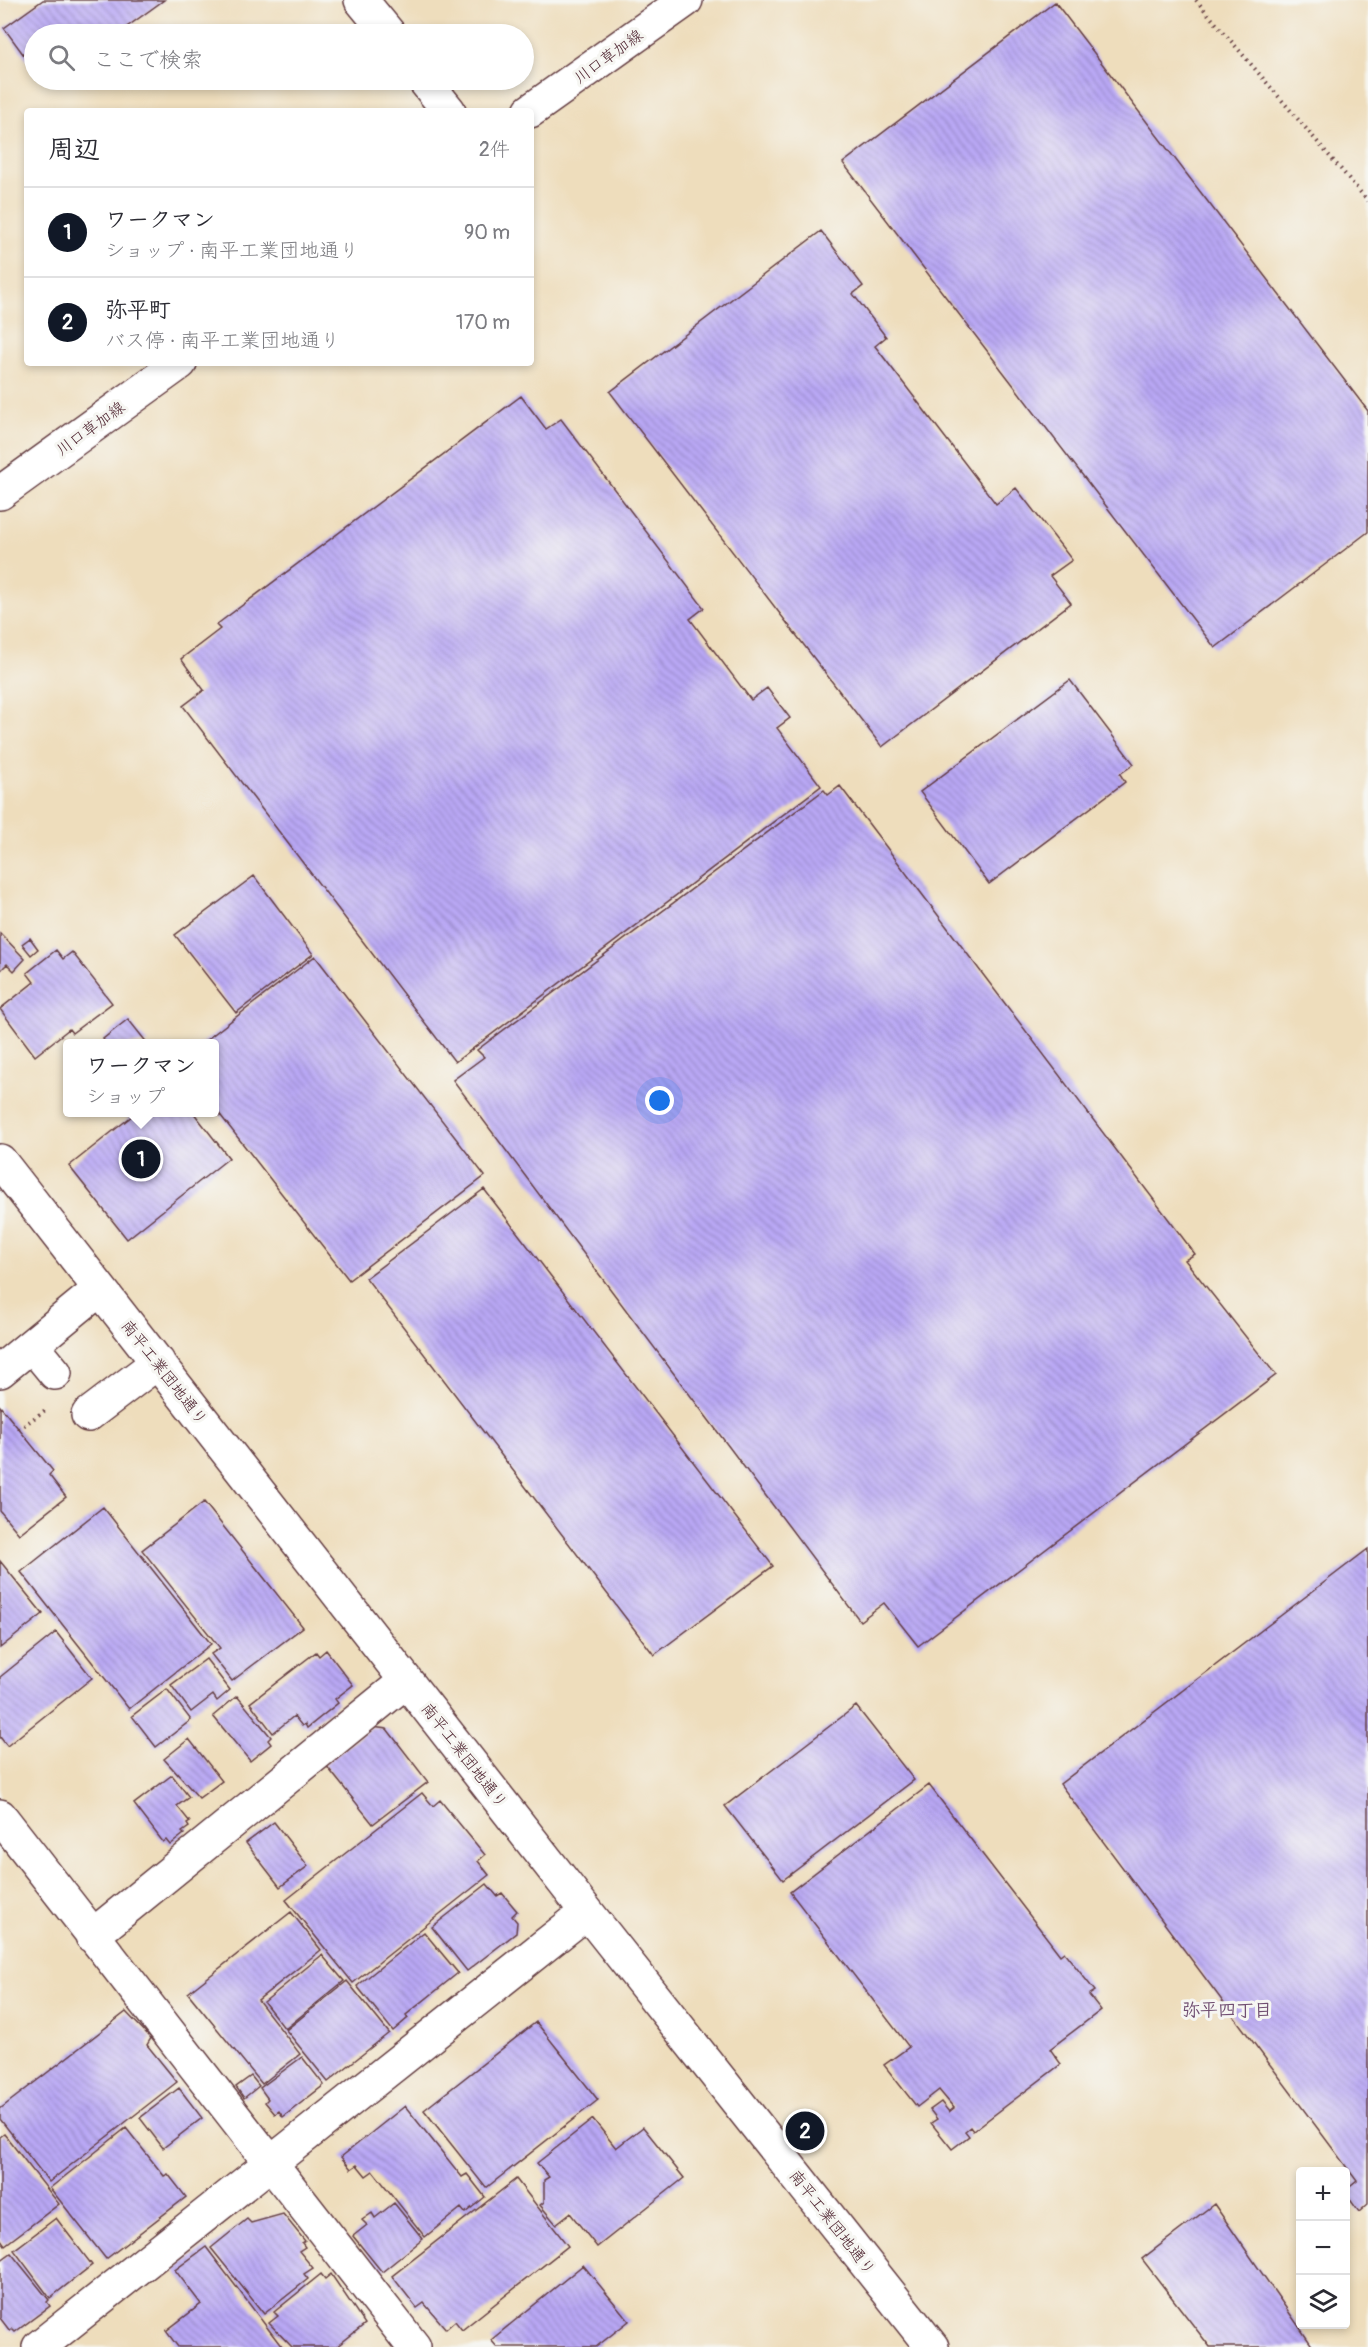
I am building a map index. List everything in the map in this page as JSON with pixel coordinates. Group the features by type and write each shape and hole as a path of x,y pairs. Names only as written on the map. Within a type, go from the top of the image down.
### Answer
{"street":[{"path":"361,0 380,24"},
{"name":"川口草加線","path":"534,108 686,0"},
{"path":"432,90 447,108"},
{"name":"川口草加線","path":"0,493 176,366"},
{"name":"南平工業団地通り","path":"0,1161 587,1912 932,2347"},
{"path":"0,1371 100,1289"},
{"path":"32,1345 54,1389"},
{"path":"88,1415 158,1362"},
{"path":"92,1935 305,1779 406,1681"},
{"path":"5,1812 92,1935 271,2161 414,2347"},
{"path":"39,2347 587,1912"}],"path":[{"path":"1196,0 1368,201"},
{"path":"20,1429 54,1389"}],"building":[{"path":"43,0 164,0 131,24 24,24 24,55 4,28"},
{"path":"1055,2 1368,411 1368,532 1215,648 843,163"},
{"path":"821,231 863,286 853,294 886,337 875,346 996,504 1016,488 1072,560 1050,576 1071,603 882,747 610,392"},
{"path":"521,396 546,429 561,419 704,608 690,619 751,700 767,688 790,718 777,728 821,786 455,1062 183,706 204,690 181,659 220,629 216,625"},
{"path":"1070,680 1134,764 1120,774 1125,782 989,884 920,792"},
{"path":"840,786 1195,1254 1185,1260 1276,1375 918,1646 884,1603 860,1621 453,1080 484,1057 477,1050 824,790 828,795"},
{"path":"254,876 313,954 236,1013 175,935"},
{"path":"0,933 25,959 14,971 7,964 0,971"},
{"path":"30,938 38,949 31,955 22,944"},
{"path":"56,950 63,959 72,952 112,1003 72,1033 69,1029 35,1056 0,1009 34,982 27,973"},
{"path":"315,956 485,1176 349,1280 219,1113 219,1039 207,1039"},
{"path":"128,1019 144,1039 103,1039"},
{"path":"131,1117 197,1117 229,1158 127,1239 69,1166"},
{"path":"484,1189 773,1566 654,1655 366,1278"},
{"path":"0,1406 53,1471 49,1475 66,1497 19,1534 0,1511"},
{"path":"204,1502 303,1627 232,1681 211,1654 220,1648 142,1550"},
{"path":"103,1507 211,1644 129,1709 21,1572"},
{"path":"1368,1549 1368,2204 1359,2212 1350,2200 1350,2187 1357,2181 1350,2172 1350,2167 1347,2167 1060,1784"},
{"path":"0,1561 43,1614 0,1648"},
{"path":"56,1632 92,1678 7,1746 0,1737 0,1677"},
{"path":"326,1650 353,1685 335,1699 338,1703 307,1728 305,1724 302,1726 294,1716 273,1733 250,1703 316,1652 319,1656"},
{"path":"206,1659 230,1690 217,1701 213,1695 191,1712 171,1685"},
{"path":"167,1689 191,1720 156,1747 132,1716"},
{"path":"237,1696 271,1737 268,1740 271,1744 250,1761 213,1716"},
{"path":"856,1706 914,1780 783,1880 725,1806"},
{"path":"372,1727 387,1729 428,1782 373,1824 325,1764"},
{"path":"189,1739 222,1781 199,1798 164,1759"},
{"path":"172,1775 189,1797 177,1806 190,1822 187,1824 189,1827 182,1832 184,1834 170,1845 166,1840 163,1842 134,1804"},
{"path":"929,1785 1060,1955 1064,1952 1095,1991 1089,1995 1101,2010 1050,2049 1061,2064 973,2131 970,2127 965,2131 969,2136 952,2149 931,2123 937,2119 930,2110 941,2102 949,2112 954,2108 939,2090 917,2107 884,2065 909,2047 790,1892"},
{"path":"422,1793 433,1806 440,1800 485,1855 478,1861 489,1875 353,1983 286,1900"},
{"path":"274,1822 308,1866 280,1887 246,1843"},
{"path":"487,1884 497,1896 502,1893 517,1911 512,1916 517,1922 516,1933 467,1971 432,1927"},
{"path":"291,1912 321,1950 258,2000 300,2054 262,2084 188,1993"},
{"path":"424,1932 458,1973 406,2015 408,2018 393,2031 357,1986"},
{"path":"322,1955 344,1981 285,2029 264,2002"},
{"path":"347,1981 389,2033 328,2082 286,2030"},
{"path":"126,2012 151,2038 147,2045 177,2082 49,2182 0,2119 0,2109"},
{"path":"536,2022 598,2100 486,2188 424,2110"},
{"path":"302,2057 324,2085 283,2117 279,2111 275,2114 265,2102 268,2099 260,2088"},
{"path":"251,2076 259,2086 244,2098 236,2087"},
{"path":"179,2088 202,2118 163,2148 140,2118"},
{"path":"405,2106 462,2177 467,2174 485,2197 465,2213 461,2208 425,2237 373,2171 366,2176 357,2165 351,2169 341,2157"},
{"path":"593,2119 616,2148 643,2127 684,2178 597,2247 570,2213 556,2224 540,2205 544,2202 544,2180 549,2177 537,2163"},
{"path":"126,2128 164,2176 168,2174 186,2197 106,2259 50,2188"},
{"path":"4,2134 59,2204 5,2245 0,2238 0,2137"},
{"path":"516,2179 568,2246 462,2330 455,2321 446,2329 424,2303 417,2308 392,2276"},
{"path":"394,2203 423,2239 382,2272 353,2236 367,2225 362,2220 372,2213 375,2218"},
{"path":"1214,2204 1296,2322 1296,2329 1301,2329 1313,2347 1210,2347 1142,2259"},
{"path":"283,2214 305,2241 302,2243 305,2247 299,2251 313,2268 304,2274 308,2279 264,2314 211,2248 247,2219 251,2223"},
{"path":"56,2218 92,2265 50,2298 14,2250"},
{"path":"206,2247 282,2347 178,2347 166,2331 201,2304 175,2270"},
{"path":"11,2253 49,2300 47,2302 50,2306 15,2332 12,2329 10,2331 0,2318 0,2261"},
{"path":"583,2265 629,2321 596,2347 497,2347 491,2340"},
{"path":"321,2274 325,2279 331,2274 365,2324 336,2347 292,2347 269,2323 278,2316 274,2312"}],"place":[{"name":"ワークマン","path":"141,1159"},
{"name":"弥平町","path":"805,2131"}],"district":[{"name":"弥平四丁目","path":"1227,2010"}]}
